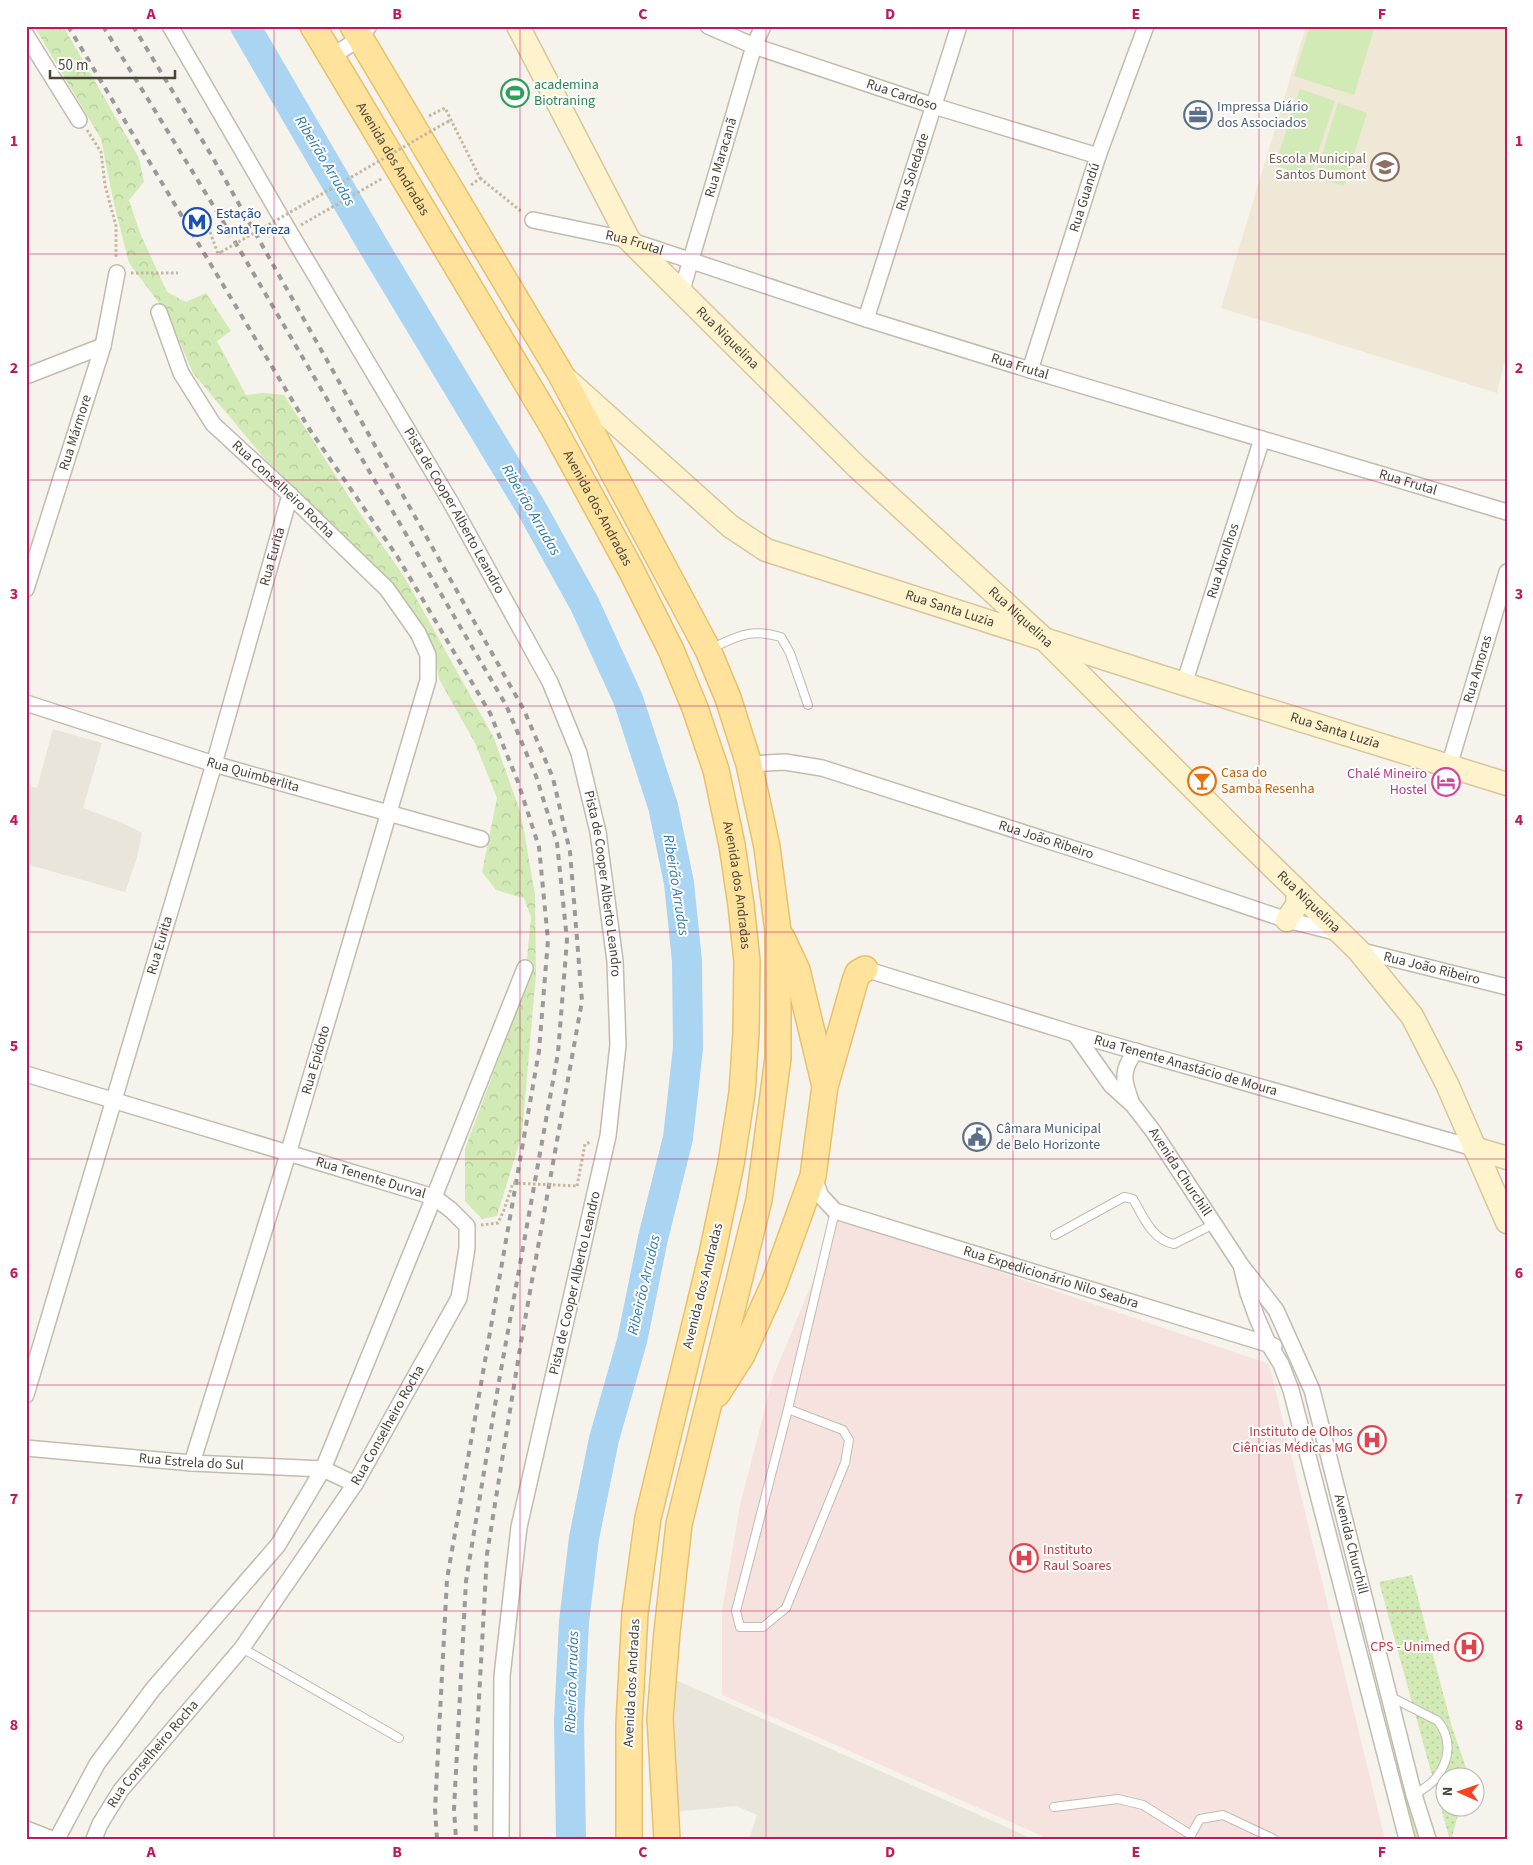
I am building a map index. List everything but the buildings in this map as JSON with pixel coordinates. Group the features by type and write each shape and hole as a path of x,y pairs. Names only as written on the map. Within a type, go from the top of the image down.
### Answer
{"main road":[{"name":"Avenida dos Andradas","path":"313,26 553,427 671,650 716,770 732,845 747,961 746,1032 742,1093 731,1164 712,1254 648,1518 635,1613 629,1733 629,1839"},
{"path":"361,30 413,125 560,373 708,650 728,698 750,764 767,847 778,931 778,1058 759,1200 679,1524 660,1718 666,1839"},
{"path":"778,931 797,970 825,1086"},
{"path":"706,1411 742,1355 774,1284 813,1176 825,1086 855,981 858,973 865,969"}],"street":[{"name":"Pista de Cooper Alberto Leandro","path":"170,26 289,231 450,501 550,682 579,753 598,832 615,961 618,1045 608,1136 519,1527 502,1676 501,1839"},
{"name":"Rua Niquelina","path":"518,26 629,240 682,290 857,467 1042,638 1358,950 1412,1016 1447,1084 1507,1222"},
{"name":"Rua Cardoso","path":"708,26 754,46 934,106 1098,156"},
{"name":"Rua Maracanã","path":"682,290 754,46 764,26"},
{"name":"Rua Soledade","path":"866,320 959,26"},
{"name":"Rua Guandú","path":"1030,370 1098,156 1146,26"},
{"path":"331,56 344,50 361,30"},
{"path":"26,35 79,120"},
{"name":"Rua Frutal","path":"533,220 629,240 866,320 1507,512"},
{"name":"Rua Mármore","path":"26,590 103,346 117,273"},
{"name":"Rua Conselheiro Rocha","path":"159,312 181,373 212,424 290,495 387,589 418,633 428,654"},
{"path":"26,376 103,346"},
{"name":"Rua Santa Luzia","path":"560,373 730,526 766,550 1184,684 1507,784"},
{"name":"Rua Abrolhos","path":"1184,684 1262,439"},
{"name":"Rua Eurita","path":"26,1395 214,764 290,495"},
{"name":"Rua Amoras","path":"1448,766 1507,572"},
{"name":"Rua Epidoto","path":"192,1463 288,1154 428,680 428,654"},
{"path":"1110,705 1103,686 1104,672 1108,667 1115,664 1128,665"},
{"name":"Rua Quimberlita","path":"26,703 214,764 481,839"},
{"name":"Rua João Ribeiro","path":"750,764 785,762 822,768 1287,920 1340,933"},
{"path":"1287,920 1297,905 1298,892"},
{"name":"Rua João Ribeiro","path":"1358,950 1507,987"},
{"path":"467,1226 434,1197 525,968"},
{"name":"Rua Tenente Anastácio de Moura","path":"865,969 1075,1034 1507,1158"},
{"name":"Avenida Churchill","path":"1075,1034 1112,1085 1133,1105 1153,1131 1241,1265 1276,1310 1302,1365 1312,1390 1390,1693 1414,1795 1428,1839"},
{"name":"Avenida Churchill","path":"1133,1105 1124,1084 1124,1072 1128,1061 1136,1051"},
{"name":"Rua Tenente Durval","path":"26,1074 434,1197 323,1469"},
{"path":"813,1176 821,1196 835,1211"},
{"name":"Rua Expedicionário Nilo Seabra","path":"835,1211 1268,1343 1286,1352 1302,1365"},
{"name":"Rua Conselheiro Rocha","path":"94,1839 100,1824 121,1790 242,1648 355,1484 459,1298 467,1248 467,1226"},
{"name":"Avenida Churchill","path":"1241,1265 1248,1293 1268,1343 1281,1364 1291,1390 1407,1839"},
{"name":"Rua Estrela do Sul","path":"26,1448 192,1463 323,1469 355,1484"},
{"path":"57,1839 98,1764 153,1689 278,1545 323,1469"},
{"path":"1344,1598 1364,1592"},
{"path":"1369,1693 1390,1693"},
{"path":"26,1829 52,1839"}],"lane":[{"path":"708,650 745,634 768,634 781,637 790,653 808,705"},
{"path":"1055,1236 1124,1197 1133,1199 1154,1234 1167,1243 1174,1244 1214,1224"},
{"path":"788,1409 843,1430 848,1440 845,1463 786,1608 763,1627 740,1626 736,1611 788,1409 835,1211"},
{"path":"242,1648 400,1738"},
{"path":"1390,1693 1438,1721 1443,1727 1449,1749 1436,1779 1414,1795"},
{"path":"1054,1807 1118,1799 1143,1805 1191,1837 1200,1819 1223,1814 1274,1839"}],"path":[{"path":"413,125 444,108 452,120 480,178 533,220"},
{"path":"79,120 101,152 105,185 116,226 117,273 178,273"},
{"path":"205,218 218,254 452,120"},
{"path":"289,231 398,169"},
{"path":"456,197 480,178"},
{"path":"467,1226 498,1222 513,1183 577,1186 585,1144"}],"shaded area":[{"name":"Escola Municipal Santos Dumont","path":"1306,26 1507,26 1507,352 1497,393 1221,308"},
{"path":"53,729 102,743 83,808 123,823 142,833 137,858 125,892 26,864 26,785 37,788"},
{"name":"Instituto Raul Soares","path":"839,1217 1269,1364 1385,1839 1049,1839 722,1695 722,1611 740,1505 773,1377"},
{"path":"676,1680 1033,1839 749,1839 757,1815 737,1806 673,1812 667,1746"}],"green space":[{"path":"34,26 63,26 139,158 144,182 129,200 140,233 167,292 186,302 206,293 231,331 217,341 246,395 264,393 284,395 353,503 405,578 494,738 521,814 535,895 536,974 522,1134 497,1216 482,1219 465,1201 465,1149 524,991 531,917 524,898 496,890 482,872 497,798 475,743 439,679 433,648 385,580 265,459 193,373 168,315 129,263 114,204 101,139"},
{"path":"1310,26 1375,26 1354,95 1294,76"},
{"path":"1300,89 1335,101 1310,177 1275,165"},
{"path":"1338,103 1367,113 1344,186 1315,177"},
{"path":"1412,1575 1452,1727 1466,1768 1436,1768 1436,1790 1379,1582"},
{"path":"1406,1786 1421,1839 1413,1839 1403,1788"},
{"path":"1444,1818 1457,1818 1452,1837 1449,1837"}],"waterway":[{"name":"Ribeirão Arrudas","path":"245,26 375,249 533,511 585,605 628,699 663,806 679,883 687,961 688,1048 678,1138 653,1238 632,1341 604,1439 584,1538 574,1622 569,1721 571,1839"}],"railway":[{"path":"68,26 310,430 397,556 490,713 518,782 539,847 548,940 539,1051 447,1579 435,1809 437,1839"},
{"path":"103,26 224,223 506,705 536,776 557,843 567,940 558,1053 499,1381 466,1581 454,1809 456,1839"},
{"path":"133,26 213,158 524,710 553,778 570,852 582,1001 521,1342 487,1554 475,1771 476,1839"}],"place":[{"name":"academina Biotraning","path":"515,93"},
{"name":"Impressa Diário dos Associados","path":"1198,115"},
{"name":"Escola Municipal Santos Dumont","path":"1385,167"},
{"name":"Estação Santa Tereza","path":"197,222"},
{"name":"Casa do Samba Resenha","path":"1202,781"},
{"name":"Chalé Mineiro Hostel","path":"1446,782"},
{"name":"Câmara Municipal de Belo Horizonte","path":"977,1137"},
{"name":"Instituto de Olhos Ciências Médicas MG","path":"1372,1440"},
{"name":"Instituto Raul Soares","path":"1024,1558"},
{"name":"CPS - Unimed","path":"1469,1647"}]}
